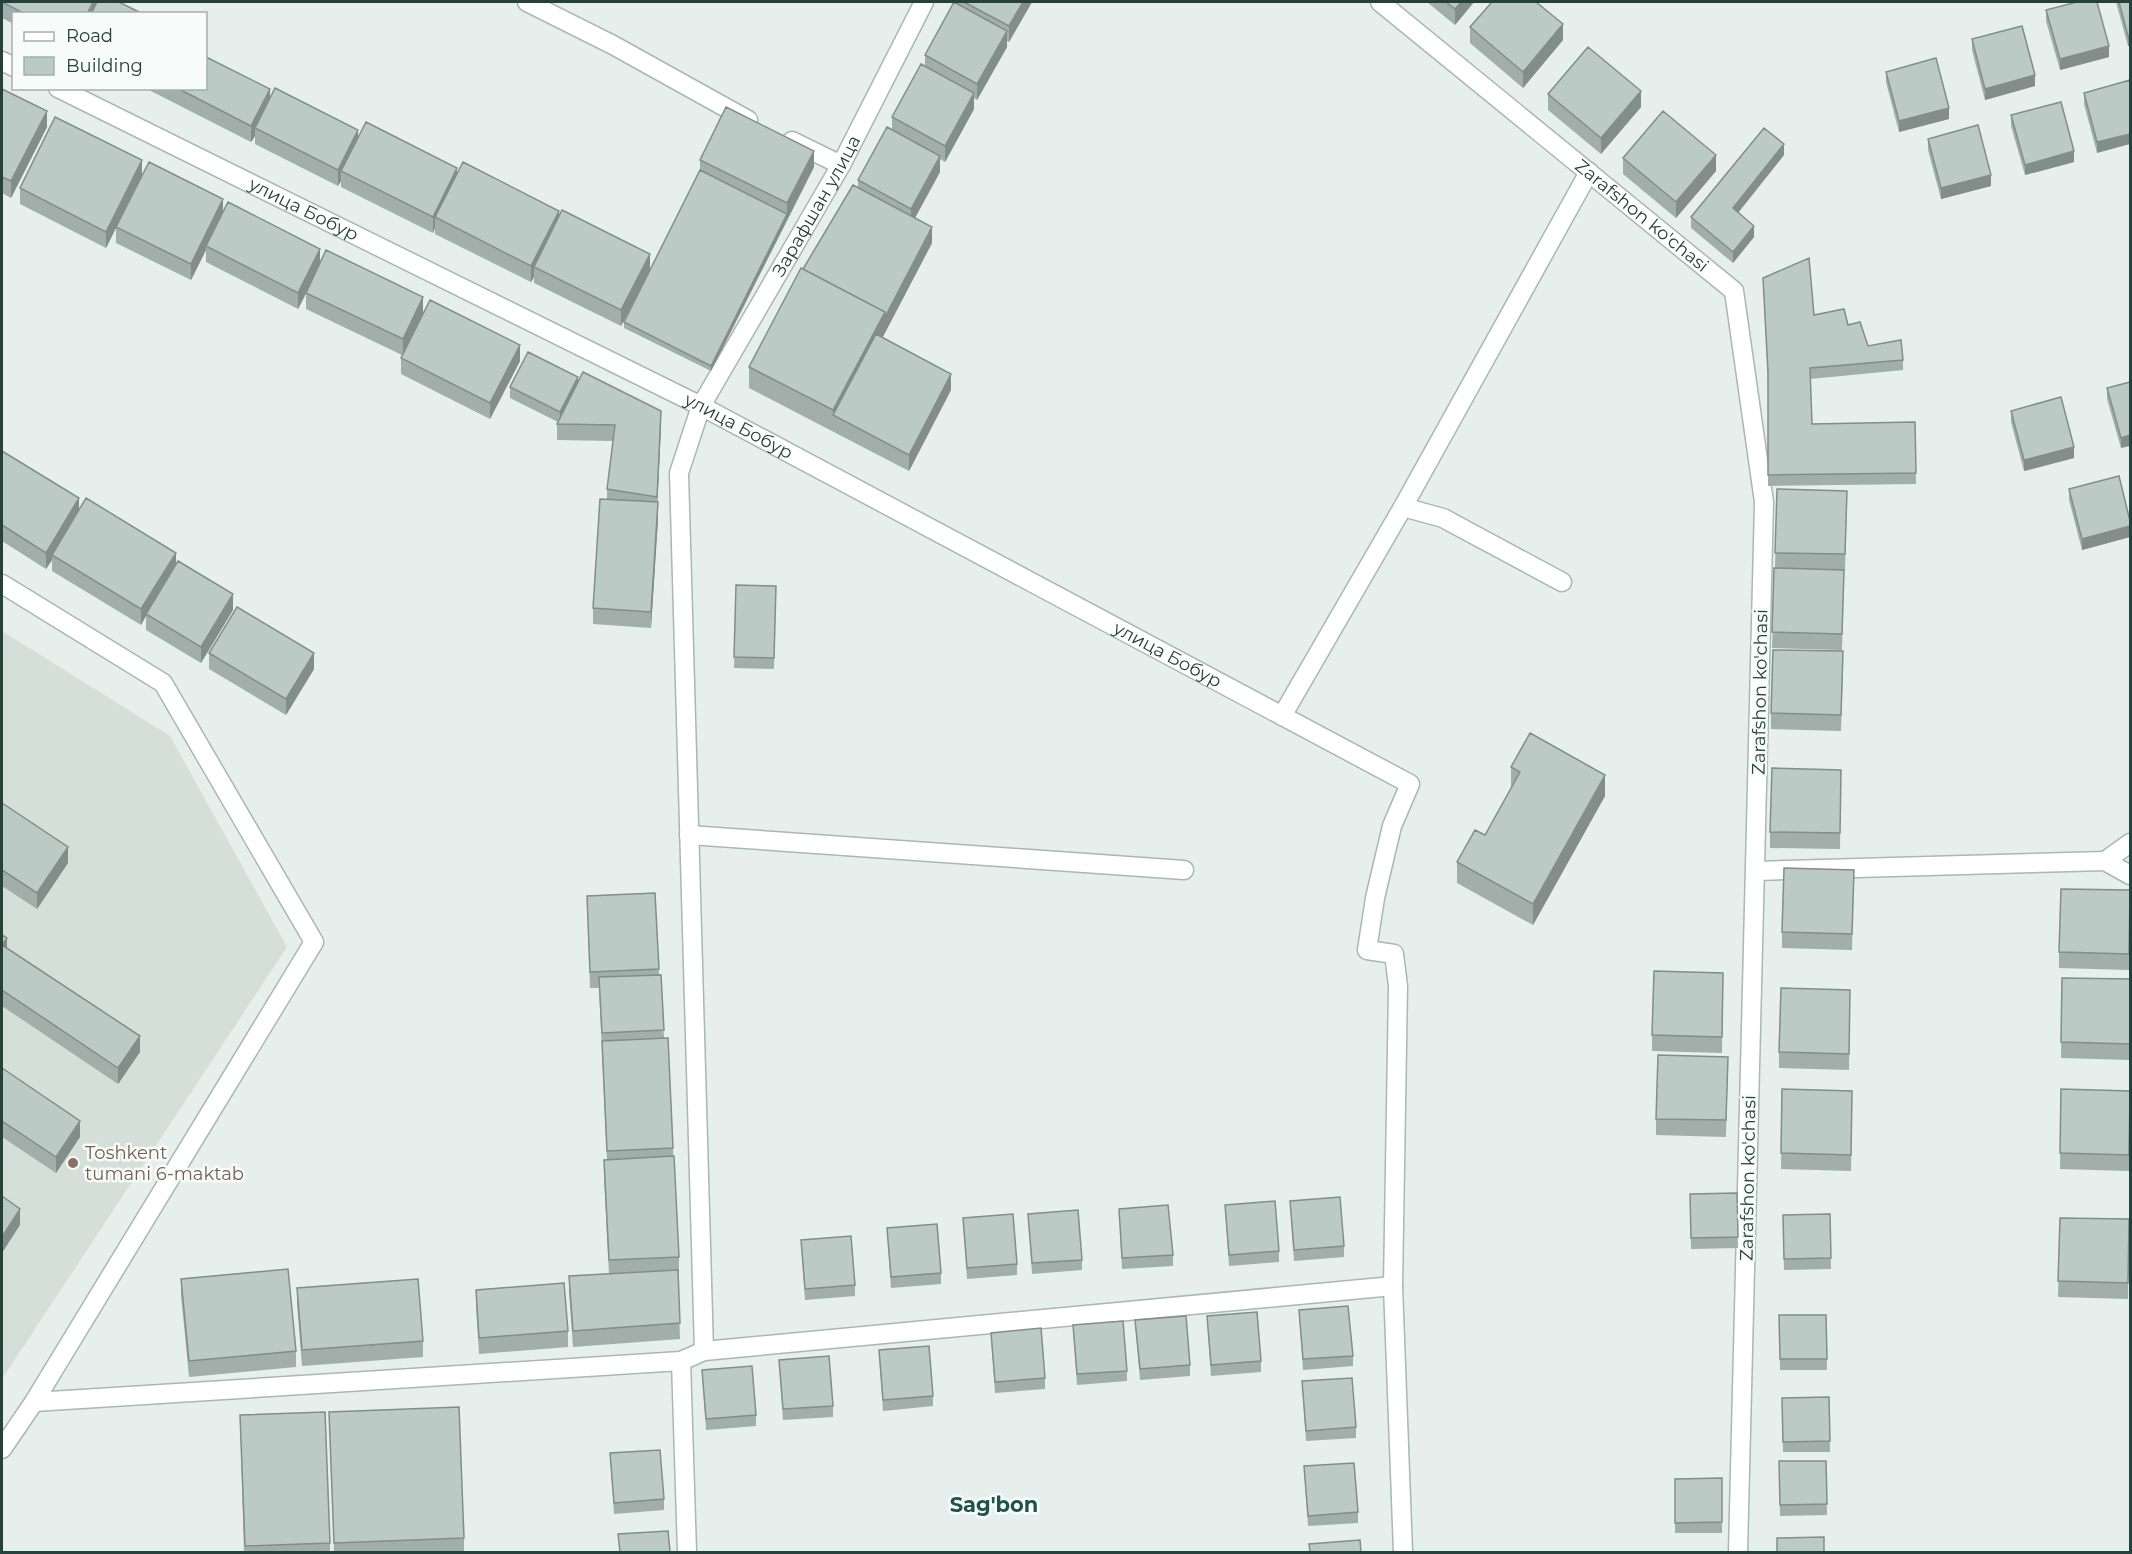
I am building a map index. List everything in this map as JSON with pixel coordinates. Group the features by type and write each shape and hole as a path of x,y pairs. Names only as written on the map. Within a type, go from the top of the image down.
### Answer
{"street":[{"path":"527,2 613,45 737,115 841,165"},
{"name":"Зарафшан улица","path":"704,1351 679,472 701,406 841,165 924,2"},
{"name":"Zarafshon ko'chasi","path":"1380,2 1734,291 1764,502 1738,1552"},
{"name":"улица Бобур","path":"62,90 701,406 1410,784 1392,826 1375,898 1367,950 1394,954 1398,986 1393,1286"},
{"path":"1282,716 1403,507 1589,172"},
{"path":"1403,507 1443,518 1562,582"},
{"path":"2,584 164,683 314,942 34,1402 2,1449"},
{"path":"689,835 1184,870"},
{"path":"2104,861 2130,843"},
{"path":"1756,872 2104,861 2130,875"},
{"path":"34,1402 681,1361 704,1351 1393,1286 1403,1552"},
{"path":"681,1361 687,1552"}],"shaded area":[{"name":"Toshkent tumani 6-maktab","path":"2,631 170,736 287,947 2,1379"}],"building":[{"path":"2,2 93,2 88,12 21,12"},
{"path":"97,2 119,2 139,12 92,12"},
{"path":"954,2 1007,31 977,84 925,55"},
{"path":"964,2 1023,2 1009,26"},
{"path":"1446,2 1461,2 1455,9"},
{"path":"1492,2 1536,2 1563,24 1523,72 1470,27"},
{"path":"2077,2 2097,2 2109,46 2060,59 2046,10"},
{"path":"2119,2 2130,2 2130,35 2128,36"},
{"path":"2022,26 2035,75 1985,89 1972,39"},
{"path":"1588,47 1641,91 1601,138 1548,94"},
{"path":"207,58 270,89 251,126 181,90 207,90"},
{"path":"1936,58 1949,108 1899,121 1886,72"},
{"path":"921,64 974,93 945,146 892,117"},
{"path":"2130,80 2130,134 2097,142 2084,93"},
{"path":"275,88 358,130 338,170 255,128"},
{"path":"2,89 47,111 11,181 2,177"},
{"path":"2061,102 2074,151 2025,165 2011,115"},
{"path":"726,107 814,151 787,203 700,160"},
{"path":"1663,111 1716,155 1676,202 1623,158"},
{"path":"55,117 142,160 106,232 20,188"},
{"path":"366,122 457,168 433,217 341,171"},
{"path":"1978,125 1991,175 1941,188 1928,139"},
{"path":"887,127 940,156 911,209 858,180"},
{"path":"1764,128 1784,144 1733,208 1754,226 1733,252 1691,217"},
{"path":"149,162 223,199 191,264 116,227"},
{"path":"463,162 559,211 531,266 435,217"},
{"path":"700,170 787,214 711,366 624,322"},
{"path":"853,185 932,227 885,317 885,312 803,269"},
{"path":"228,202 320,249 298,293 206,246"},
{"path":"562,210 650,254 621,310 534,267"},
{"path":"326,250 423,297 403,339 306,293"},
{"path":"1809,258 1814,315 1844,309 1848,325 1860,322 1868,346 1901,340 1903,360 1810,368 1812,424 1915,422 1916,473 1768,475 1768,372 1763,278"},
{"path":"801,268 885,312 833,410 749,367"},
{"path":"430,300 520,345 490,403 401,358"},
{"path":"876,334 951,374 909,455 833,415"},
{"path":"528,352 578,377 560,412 510,387"},
{"path":"583,372 661,411 657,497 607,489 615,425 557,424"},
{"path":"2130,382 2130,435 2121,438 2107,388"},
{"path":"2061,397 2074,447 2024,460 2011,411"},
{"path":"2,451 79,498 46,553 2,525"},
{"path":"2119,476 2130,526 2082,539 2069,489"},
{"path":"1777,489 1847,491 1845,554 1775,553"},
{"path":"86,498 176,553 141,609 52,555"},
{"path":"600,499 658,502 651,612 593,608"},
{"path":"178,561 233,594 201,647 146,614"},
{"path":"1774,568 1844,570 1842,634 1772,632"},
{"path":"736,585 776,586 774,658 734,657"},
{"path":"237,607 314,653 286,699 209,653"},
{"path":"1773,650 1843,651 1841,715 1771,713"},
{"path":"1530,733 1605,775 1533,904 1457,862 1475,830 1485,835 1520,772 1511,767"},
{"path":"1772,768 1841,770 1840,833 1770,832"},
{"path":"2,803 68,847 37,893 2,870"},
{"path":"1784,868 1854,870 1852,934 1782,932"},
{"path":"2061,889 2130,890 2129,954 2059,952"},
{"path":"655,893 659,969 590,972 587,896"},
{"path":"2,935 7,938 2,945"},
{"path":"2,945 140,1036 118,1068 2,990"},
{"path":"1654,971 1723,973 1722,1037 1652,1035"},
{"path":"661,975 664,1030 602,1033 599,977"},
{"path":"2062,978 2130,979 2130,1044 2061,1042"},
{"path":"1781,988 1850,990 1849,1054 1779,1052"},
{"path":"668,1038 673,1148 607,1151 602,1041"},
{"path":"1658,1055 1728,1057 1726,1120 1656,1119"},
{"path":"2,1068 80,1121 56,1157 2,1121"},
{"path":"1782,1089 1852,1091 1851,1155 1781,1153"},
{"path":"2061,1089 2130,1091 2129,1155 2060,1153"},
{"path":"674,1156 679,1257 609,1260 604,1160"},
{"path":"1737,1193 1738,1237 1691,1238 1690,1194"},
{"path":"2,1196 20,1209 2,1237"},
{"path":"1340,1197 1344,1246 1294,1250 1290,1201"},
{"path":"1275,1201 1279,1251 1229,1255 1225,1205"},
{"path":"1168,1205 1173,1255 1122,1258 1119,1209"},
{"path":"1078,1210 1082,1260 1032,1263 1028,1214"},
{"path":"1013,1214 1017,1264 967,1268 963,1218"},
{"path":"1830,1214 1831,1258 1784,1259 1783,1215"},
{"path":"2060,1218 2129,1219 2128,1283 2058,1281"},
{"path":"937,1224 941,1273 891,1277 887,1228"},
{"path":"851,1236 855,1285 805,1289 801,1240"},
{"path":"288,1269 296,1351 189,1361 181,1279"},
{"path":"678,1270 680,1323 573,1331 569,1276"},
{"path":"418,1279 423,1341 302,1350 297,1288"},
{"path":"564,1283 568,1331 479,1338 476,1290"},
{"path":"1348,1306 1353,1356 1303,1359 1299,1310"},
{"path":"1257,1312 1261,1361 1211,1365 1207,1316"},
{"path":"1779,1315 1826,1315 1827,1359 1780,1359"},
{"path":"1186,1316 1190,1365 1140,1369 1135,1320"},
{"path":"1123,1321 1127,1371 1077,1374 1073,1325"},
{"path":"1041,1328 1045,1378 995,1382 991,1333"},
{"path":"929,1346 933,1396 883,1400 879,1350"},
{"path":"829,1356 833,1406 783,1409 779,1360"},
{"path":"752,1366 756,1415 706,1419 702,1370"},
{"path":"1352,1378 1356,1427 1306,1431 1302,1381"},
{"path":"1829,1397 1830,1441 1783,1442 1782,1398"},
{"path":"459,1407 464,1538 334,1543 329,1412"},
{"path":"325,1412 330,1543 245,1546 240,1415"},
{"path":"660,1450 664,1499 614,1503 610,1453"},
{"path":"1779,1461 1826,1461 1827,1504 1780,1505"},
{"path":"1354,1463 1358,1512 1308,1516 1304,1466"},
{"path":"1722,1478 1722,1522 1675,1523 1675,1479"},
{"path":"668,1531 670,1552 620,1552 618,1534"},
{"path":"1824,1537 1824,1552 1777,1552 1777,1538"},
{"path":"1360,1540 1361,1552 1310,1552 1309,1544"}],"place":[{"name":"Toshkent tumani 6-maktab","path":"73,1163"}],"district":[{"name":"Sag'bon","path":"994,1504"}]}
